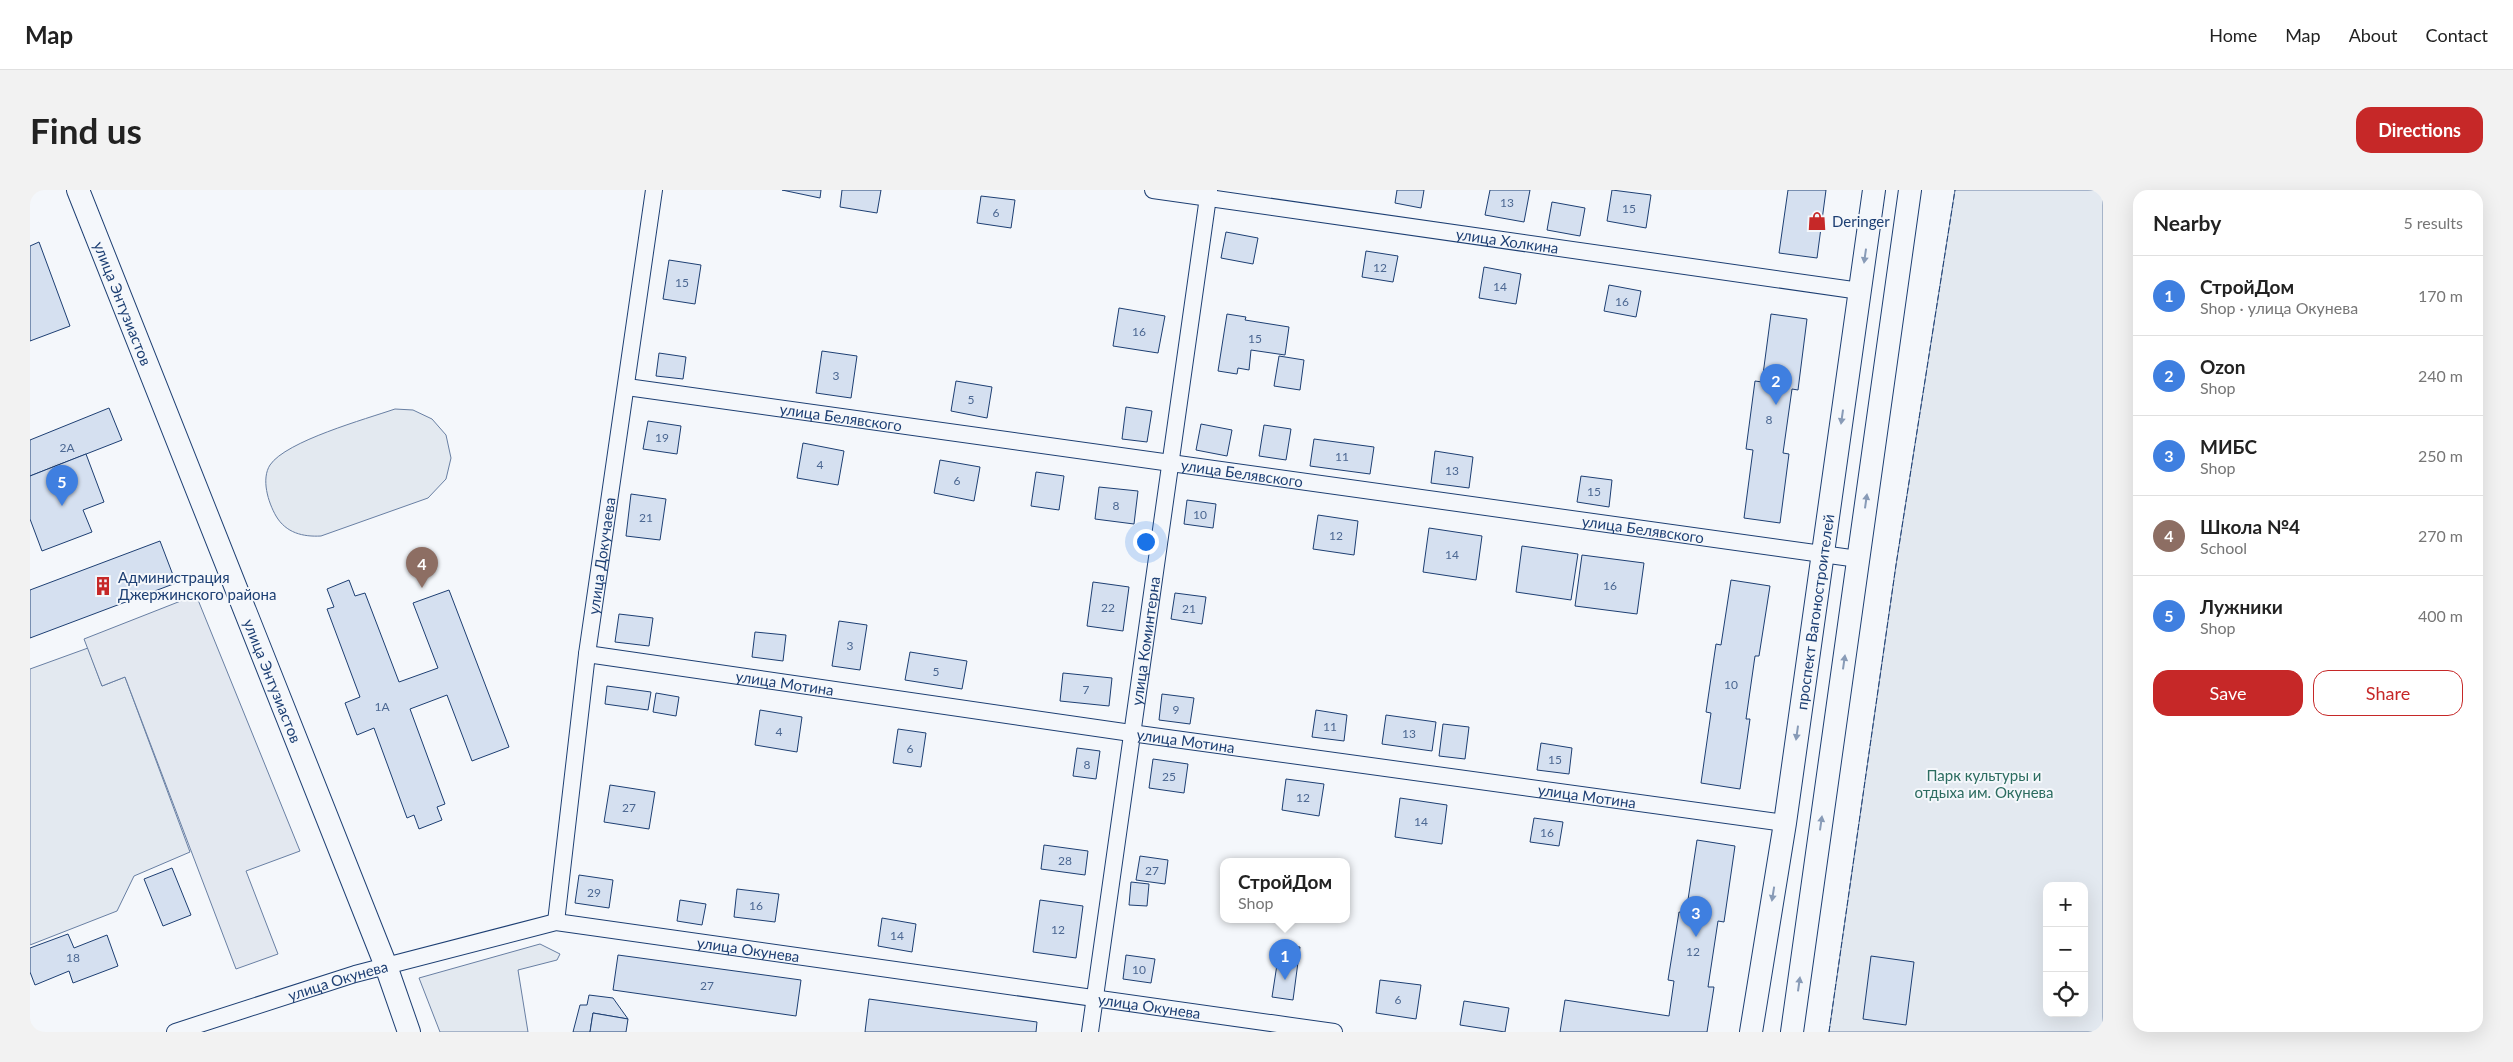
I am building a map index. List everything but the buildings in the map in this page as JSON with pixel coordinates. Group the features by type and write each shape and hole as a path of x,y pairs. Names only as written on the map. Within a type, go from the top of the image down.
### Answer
{"main road":[{"name":"улица Энтузиастов","path":"78,190 386,966 409,1032"},
{"name":"проспект Вагоностроителей","path":"1751,1032 1785,823 1874,190"},
{"path":"1792,1032 1910,190"}],"street":[{"name":"улица Докучаева","path":"556,922 587,654 654,190"},
{"name":"улица Холкина","path":"1152,190 1208,194 1860,291"},
{"name":"улица Коминтерна","path":"1090,1032 1208,194"},
{"name":"улица Белявского","path":"627,387 1858,559"},
{"name":"улица Мотина","path":"587,654 1131,733 1785,823"},
{"name":"улица Окунева","path":"175,1032 386,966 556,922 1095,1000 1334,1032"}],"green space":[{"name":"Парк культуры и отдыха им. Окунева","path":"1955,190 2103,190 2103,1032 1829,1032 1896,565"},
{"path":"395,409 413,410 432,419 446,435 451,458 446,479 428,498 321,536 301,535 290,530 280,522 270,504 266,484 267,471 279,456 309,439"},
{"path":"88,648 102,686 125,677 190,852 134,876 117,911 30,945 30,669"},
{"path":"540,944 560,954 557,960 518,970 528,1032 440,1032 419,978"}],"shaded area":[{"path":"196,595 300,851 246,871 278,954 236,969 125,677 102,686 84,639"}],"fence":[{"path":"1829,1032 1896,565 1955,190"}],"place":[{"name":"Deringer","path":"1817,221"},
{"name":"Ozon","path":"1776,405"},
{"name":"Лужники","path":"62,506"},
{"name":"Администрация Джержинского района","path":"103,586"},
{"name":"Школа №4","path":"422,588"},
{"name":"МИБС","path":"1696,937"},
{"name":"СтройДом","path":"1285,980"}]}
